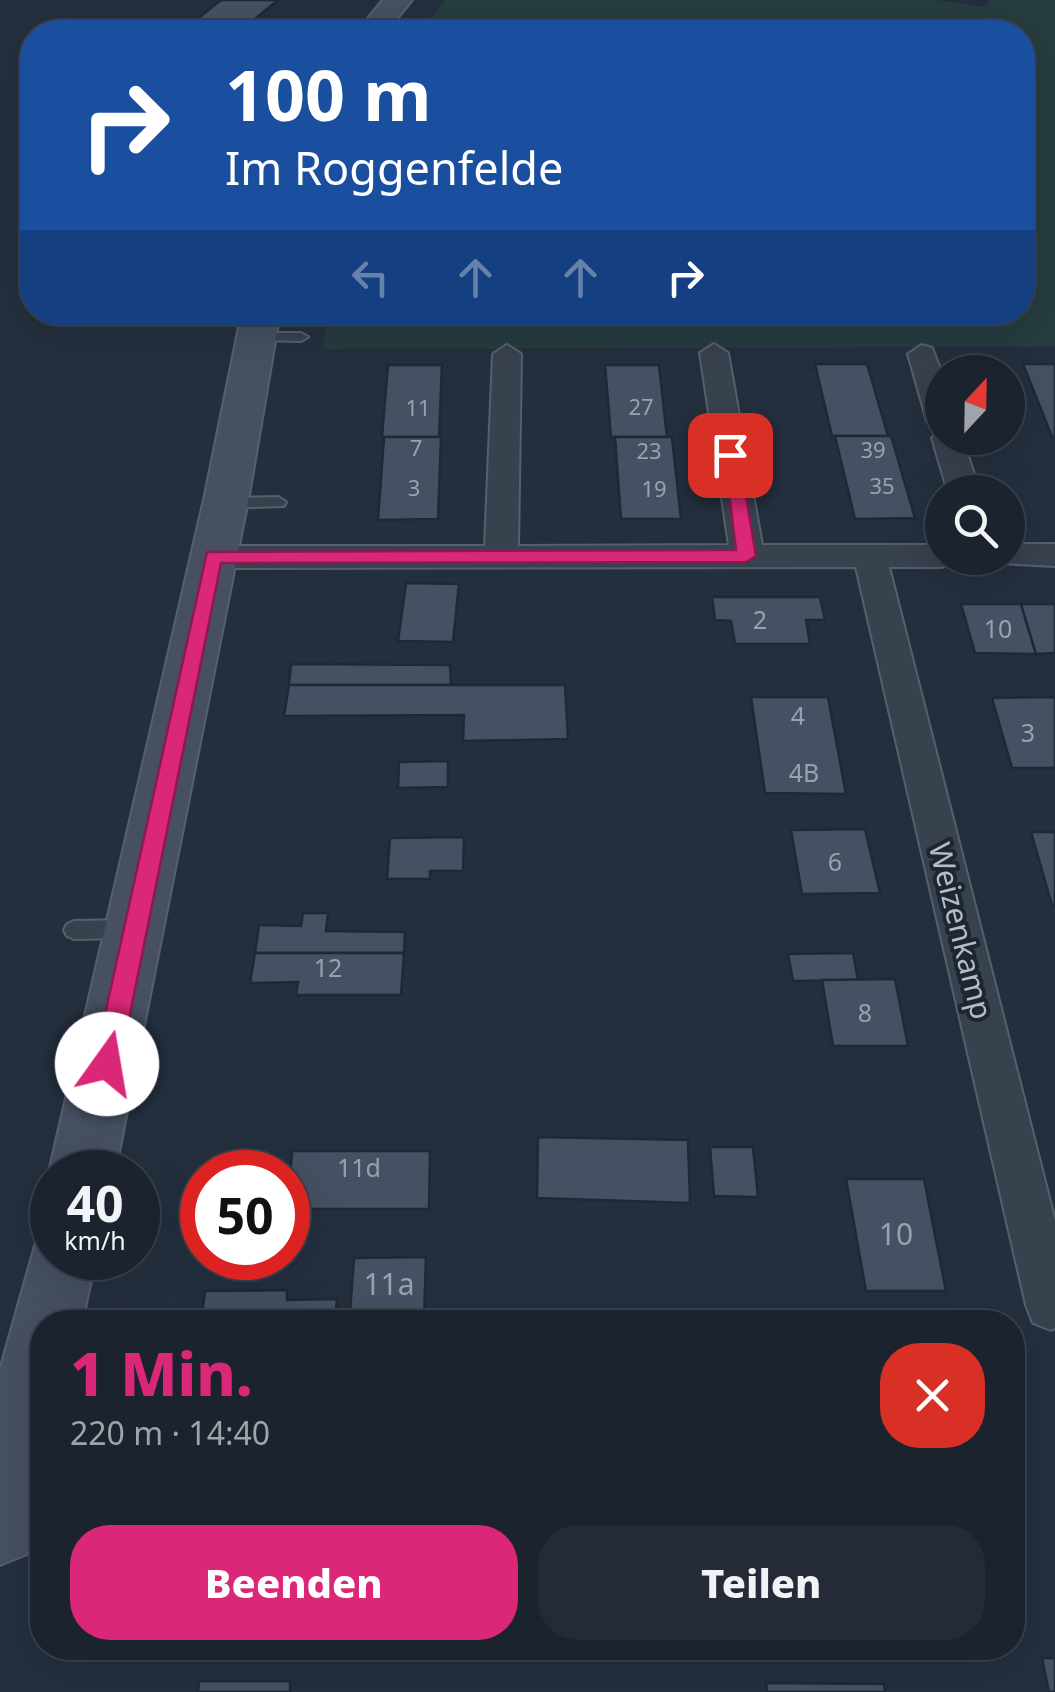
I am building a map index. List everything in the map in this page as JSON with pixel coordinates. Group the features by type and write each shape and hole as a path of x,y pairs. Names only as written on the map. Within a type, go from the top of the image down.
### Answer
{"main road":[{"path":"381,20 398,0"},
{"path":"87,1150 226,503 258,325"},
{"path":"50,1310 57,1280"},
{"path":"0,1527 30,1396"}],"street":[{"path":"501,557 507,354"},
{"path":"714,354 746,556"},
{"path":"922,354 925,364"},
{"path":"1025,555 1055,555"},
{"path":"213,557 925,556"},
{"name":"Weizenkamp","path":"870,557 1051,1305"}],"lane":[{"path":"258,325 302,337"},
{"path":"226,503 278,502"},
{"path":"74,930 136,928"}],"green space":[{"path":"445,0 936,0 986,7 989,0 1055,0 1055,347 323,349 326,325 1035,325 1035,20 429,20"}],"building":[{"path":"221,0 278,0 254,20 196,20"},
{"path":"815,364 867,364 888,436 832,436"},
{"path":"1025,364 1055,364 1052,437 1025,369"},
{"path":"388,365 442,365 439,437 382,437"},
{"path":"605,365 659,365 667,437 611,437"},
{"path":"835,436 891,436 915,518 855,519"},
{"path":"384,437 441,437 438,519 378,520"},
{"path":"615,437 672,437 681,519 621,519"},
{"path":"406,583 459,584 453,642 398,641"},
{"path":"712,597 820,597 825,620 806,620 810,644 735,644 731,621 715,620"},
{"path":"961,604 1021,604 1036,654 975,653"},
{"path":"1021,604 1055,604 1055,653 1036,654"},
{"path":"291,664 450,665 451,685 289,685"},
{"path":"289,685 565,685 568,739 463,741 464,715 284,716"},
{"path":"751,697 828,697 846,794 765,793"},
{"path":"1055,697 1055,768 1012,768 992,698"},
{"path":"448,761 448,787 398,788 399,762"},
{"path":"865,829 880,893 802,894 791,830"},
{"path":"1031,832 1055,832 1055,905 1052,905"},
{"path":"464,837 463,871 430,871 430,879 387,879 390,838"},
{"path":"303,913 328,913 326,931 405,932 404,953 255,953 259,925 301,926"},
{"path":"255,953 404,953 401,995 296,995 298,982 250,983"},
{"path":"853,953 858,980 793,981 788,954"},
{"path":"895,979 908,1046 833,1046 822,980"},
{"path":"538,1137 688,1140 690,1203 537,1198"},
{"path":"710,1147 753,1147 758,1197 714,1196"},
{"path":"310,1151 430,1151 429,1209 310,1209"},
{"path":"846,1179 924,1179 946,1291 866,1291"},
{"path":"426,1257 424,1310 350,1310 354,1258"},
{"path":"287,1290 287,1300 337,1299 336,1310 203,1310 205,1291"},
{"path":"1042,1658 1055,1658 1055,1692 1049,1692"},
{"path":"199,1681 290,1681 290,1692 198,1692"},
{"path":"766,1683 884,1684 885,1692 767,1692"}],"route":[{"path":"107,1064 213,557 746,556 730,455"}]}
